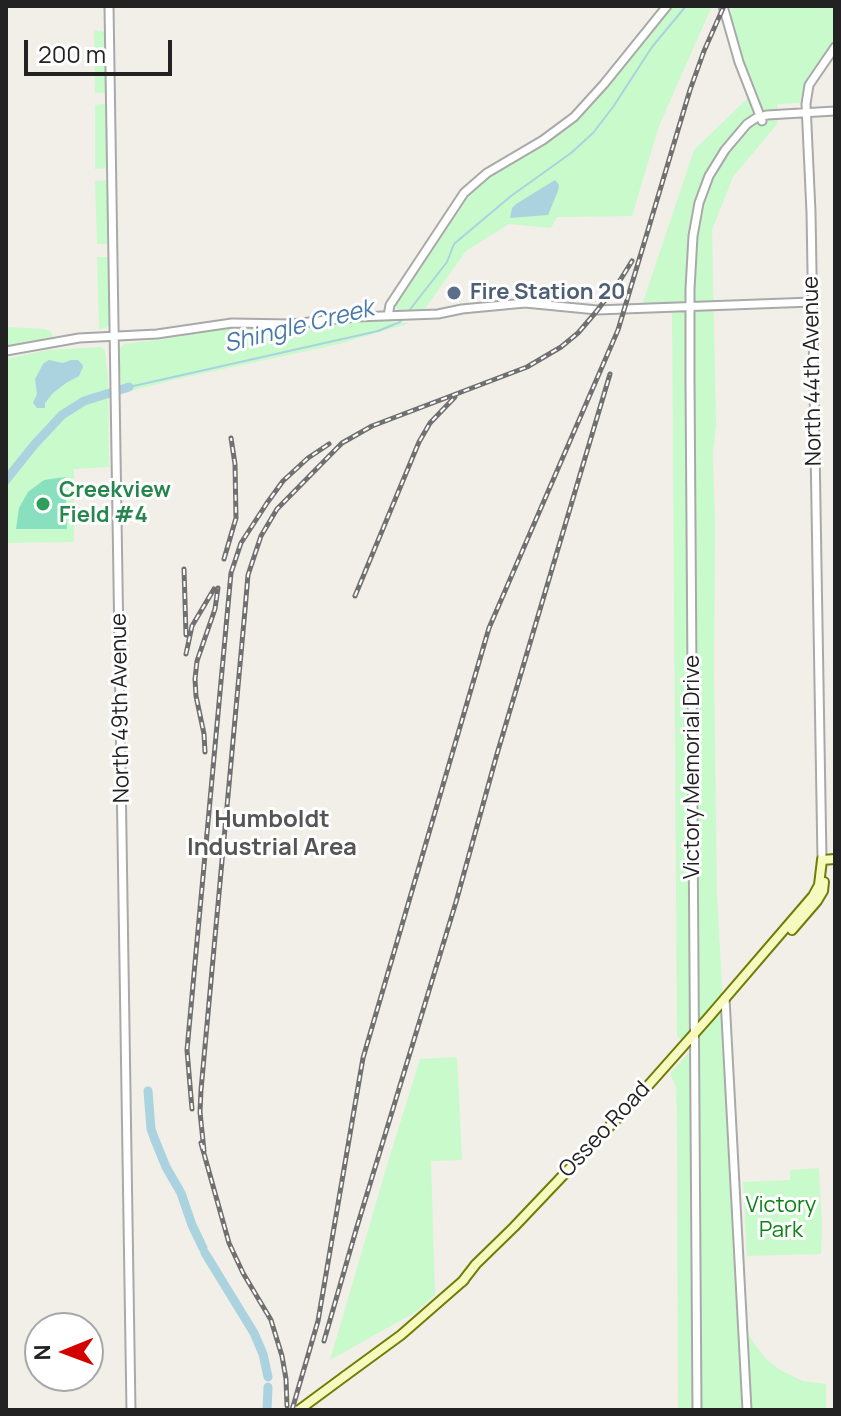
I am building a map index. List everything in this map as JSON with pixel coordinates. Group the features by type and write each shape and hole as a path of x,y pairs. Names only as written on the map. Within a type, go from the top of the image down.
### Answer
{"main road":[{"path":"822,860 835,859"},
{"name":"Osseo Road","path":"299,1410 411,1327 495,1250 709,1017 720,1011 817,901 824,885 822,860"}],"street":[{"name":"North 49th Avenue","path":"109,6 131,1410"},
{"path":"393,316 390,305 464,193 487,173 543,140 574,117 667,6"},
{"path":"723,6 739,62 761,119"},
{"name":"North 44th Avenue","path":"822,860 806,112 807,94 814,76 835,47"},
{"path":"806,112 835,111"},
{"name":"Victory Memorial Drive","path":"697,1410 690,307 693,236 699,203 717,161 747,124 780,113 806,112"},
{"path":"6,351 79,338 157,334 232,323 291,324 337,318 412,316 525,303 597,310 812,302"},
{"path":"726,1001 747,1410"}],"green space":[{"path":"672,6 712,6 659,126 632,216 557,217 551,228 509,224 466,251 424,310 398,310 395,305 464,201 479,184 568,129 595,102"},
{"path":"733,6 835,6 833,44 809,75 800,103 777,104 778,123 733,177 712,230 716,424 713,453 717,894 740,1317 766,1359 780,1370 803,1381 826,1384 826,1410 678,1410 677,1119 676,1087 670,1074 691,1050 677,1036 672,311 640,311 694,150 754,92 730,14"},
{"path":"94,30 106,32 106,93 95,93"},
{"path":"107,103 109,166 95,169 95,105"},
{"path":"108,180 109,241 108,244 97,244 95,181"},
{"path":"97,257 108,257 110,325 103,329 99,329"},
{"path":"383,319 410,323 339,344 123,393 120,349 124,344 227,327 295,327"},
{"path":"6,327 45,329 54,338 6,348"},
{"path":"101,347 105,350 108,379 109,467 74,469 74,542 6,543 6,359 48,350"},
{"name":"Creekview Field #4","path":"65,477 67,529 16,529 19,508 28,492 44,480"},
{"path":"457,1057 462,1160 431,1161 435,1295 416,1312 330,1360 420,1059"},
{"name":"Victory Park","path":"819,1168 821,1254 747,1256 743,1182 790,1180 790,1170"}],"water":[{"path":"555,180 559,185 558,191 548,215 510,218 516,204"},
{"path":"49,360 63,363 78,360 83,367 79,376 53,393 45,408 37,408 33,403 37,394 35,379 43,364"}],"waterway":[{"name":"Shingle Creek","path":"408,312 447,262 454,244 593,133 652,47 686,6"},
{"name":"Shingle Creek","path":"129,387 378,331 400,322 404,317"},
{"name":"Shingle Creek","path":"6,480 62,415 84,401 129,387"},
{"path":"148,1091 151,1129 203,1248"},
{"path":"205,1253 254,1333 268,1377"},
{"path":"267,1410 268,1387"}],"railway":[{"path":"292,1410 318,1321 363,1058 489,628 618,330 690,90 724,6"},
{"path":"204,1151 201,1090 248,575 261,536 277,509 342,443 372,426 527,367 561,347 596,312 632,261"},
{"path":"324,1341 610,374"},
{"path":"355,596 419,442 430,423 455,397"},
{"path":"224,559 236,518 231,438"},
{"path":"192,1109 187,1050 231,573 241,543 283,481 329,444"},
{"path":"184,569 186,635"},
{"path":"205,752 195,679 197,661 215,609 218,588"},
{"path":"186,654 192,626 214,589"},
{"path":"201,1143 229,1243 271,1320 282,1356 287,1406"}],"place":[{"name":"Fire Station 20","path":"454,293"},
{"name":"Creekview Field #4","path":"43,504"}],"district":[{"name":"Humboldt Industrial Area","path":"272,834"}]}
